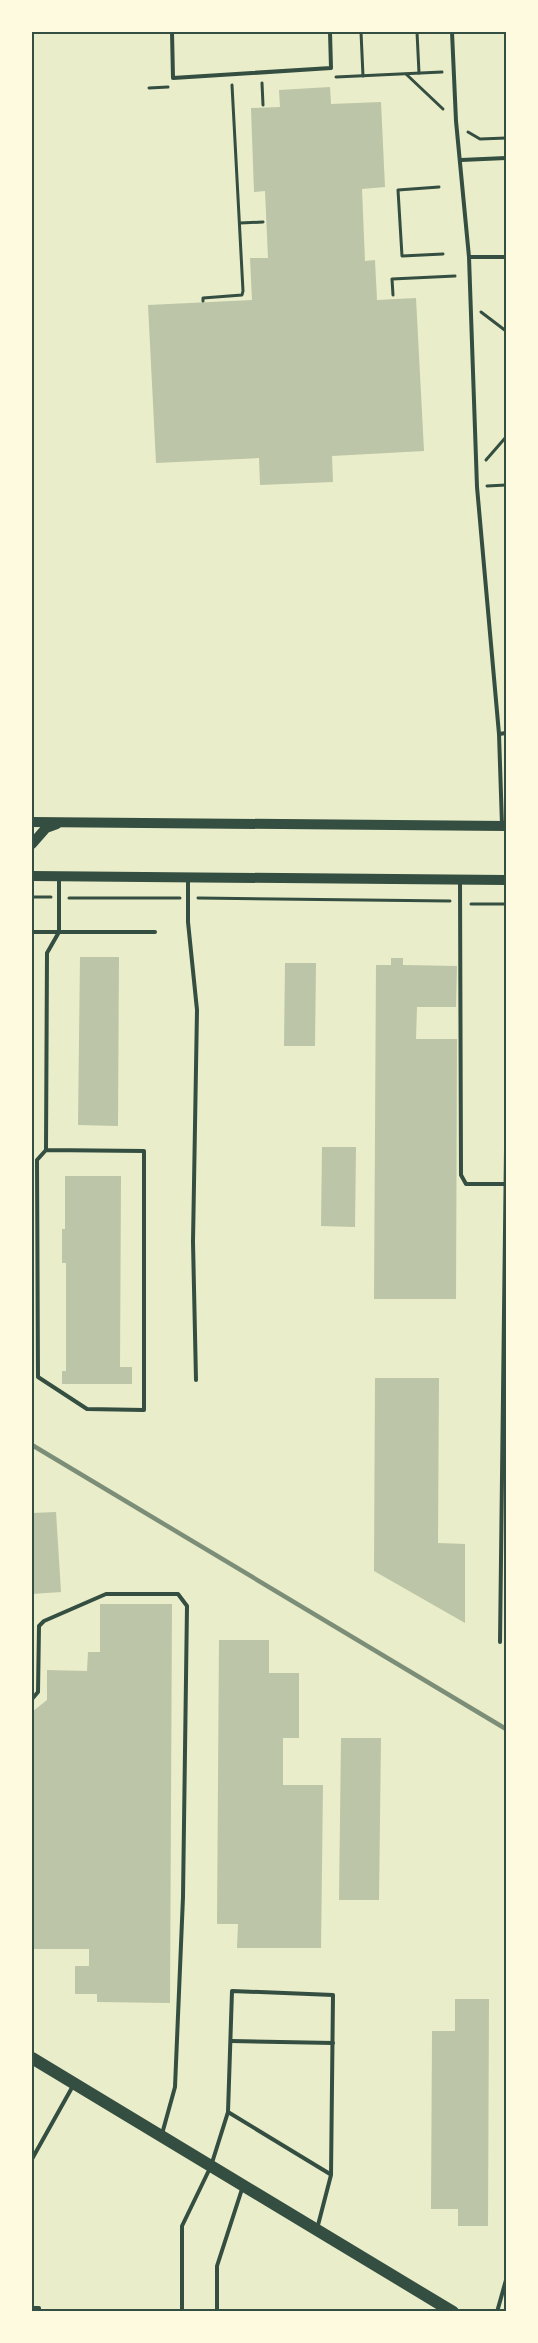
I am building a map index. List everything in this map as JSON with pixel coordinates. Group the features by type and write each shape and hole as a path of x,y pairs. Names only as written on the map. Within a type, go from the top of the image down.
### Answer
{"main road":[{"path":"32,2058 453,2312"}],"street":[{"path":"32,822 504,826"},
{"path":"32,844 46,828 70,822"},
{"path":"32,865 36,876 59,877 507,880"}],"lane":[{"path":"172,32 173,78 331,68 330,32"},
{"path":"452,32 456,121 469,256 477,487 499,734 504,826"},
{"path":"461,160 507,158"},
{"path":"469,256 507,257"},
{"path":"499,734 507,733"},
{"path":"46,1150 144,1151 144,1410 87,1409 38,1377 37,1160 46,1150 47,953 59,932 59,877"},
{"path":"188,878 187,898 197,1010 193,1242 196,1380"},
{"path":"460,880 461,1175 466,1184 506,1184"},
{"path":"32,932 155,932"},
{"path":"500,1641 507,1149"},
{"path":"32,1699 38,1692 39,1626 44,1621 106,1594 178,1594 187,1606 183,1897 175,2087 161,2136"},
{"path":"182,2312 183,2226 211,2166 228,2112 232,1991 333,1995 331,2175 317,2230"},
{"path":"231,2041 333,2043"},
{"path":"32,2159 74,2083"},
{"path":"228,2112 331,2175"},
{"path":"32,2145 38,2148"},
{"path":"217,2312 217,2266 243,2185"},
{"path":"497,2312 507,2280"},
{"path":"32,2308 39,2308 39,2312"}],"path":[{"path":"361,32 363,76"},
{"path":"417,32 419,73"},
{"path":"406,74 443,109"},
{"path":"262,81 263,105"},
{"path":"203,301 203,298 242,295 232,83"},
{"path":"468,131 480,139 507,138"},
{"path":"439,187 399,190 402,255 443,254"},
{"path":"240,223 263,222"},
{"path":"393,295 392,279 455,276"},
{"path":"32,897 445,900 460,904 507,904"}],"building":[{"path":"330,87 331,104 381,102 385,187 362,189 365,261 375,260 377,300 416,298 424,451 332,456 333,482 260,485 259,458 156,463 148,305 252,300 250,258 268,258 265,191 254,192 251,108 280,107 279,90"},
{"path":"80,957 119,957 118,1126 78,1125"},
{"path":"391,958 403,958 403,965 457,966 456,1007 417,1007 416,1039 457,1039 456,1299 374,1299 376,965 391,965"},
{"path":"285,963 316,963 315,1046 284,1046"},
{"path":"322,1147 356,1147 355,1227 321,1226"},
{"path":"65,1176 121,1176 120,1367 132,1367 132,1384 62,1384 62,1371 66,1371 66,1263 62,1263 62,1229 65,1229"},
{"path":"375,1378 439,1378 438,1543 465,1544 465,1623 374,1571"},
{"path":"56,1512 61,1592 32,1594 32,1513"},
{"path":"100,1604 172,1604 170,2003 97,2002 97,1994 75,1994 75,1966 89,1966 89,1949 32,1949 32,1712 47,1700 47,1670 87,1671 88,1652 100,1652"},
{"path":"219,1640 269,1640 269,1673 299,1673 299,1738 283,1738 283,1785 323,1785 321,1948 237,1948 238,1924 217,1924"},
{"path":"341,1738 381,1738 379,1900 339,1900"},
{"path":"455,1999 489,1999 488,2226 458,2226 458,2209 431,2209 432,2031 455,2031"}],"railway":[{"path":"32,1445 506,1729"}]}
